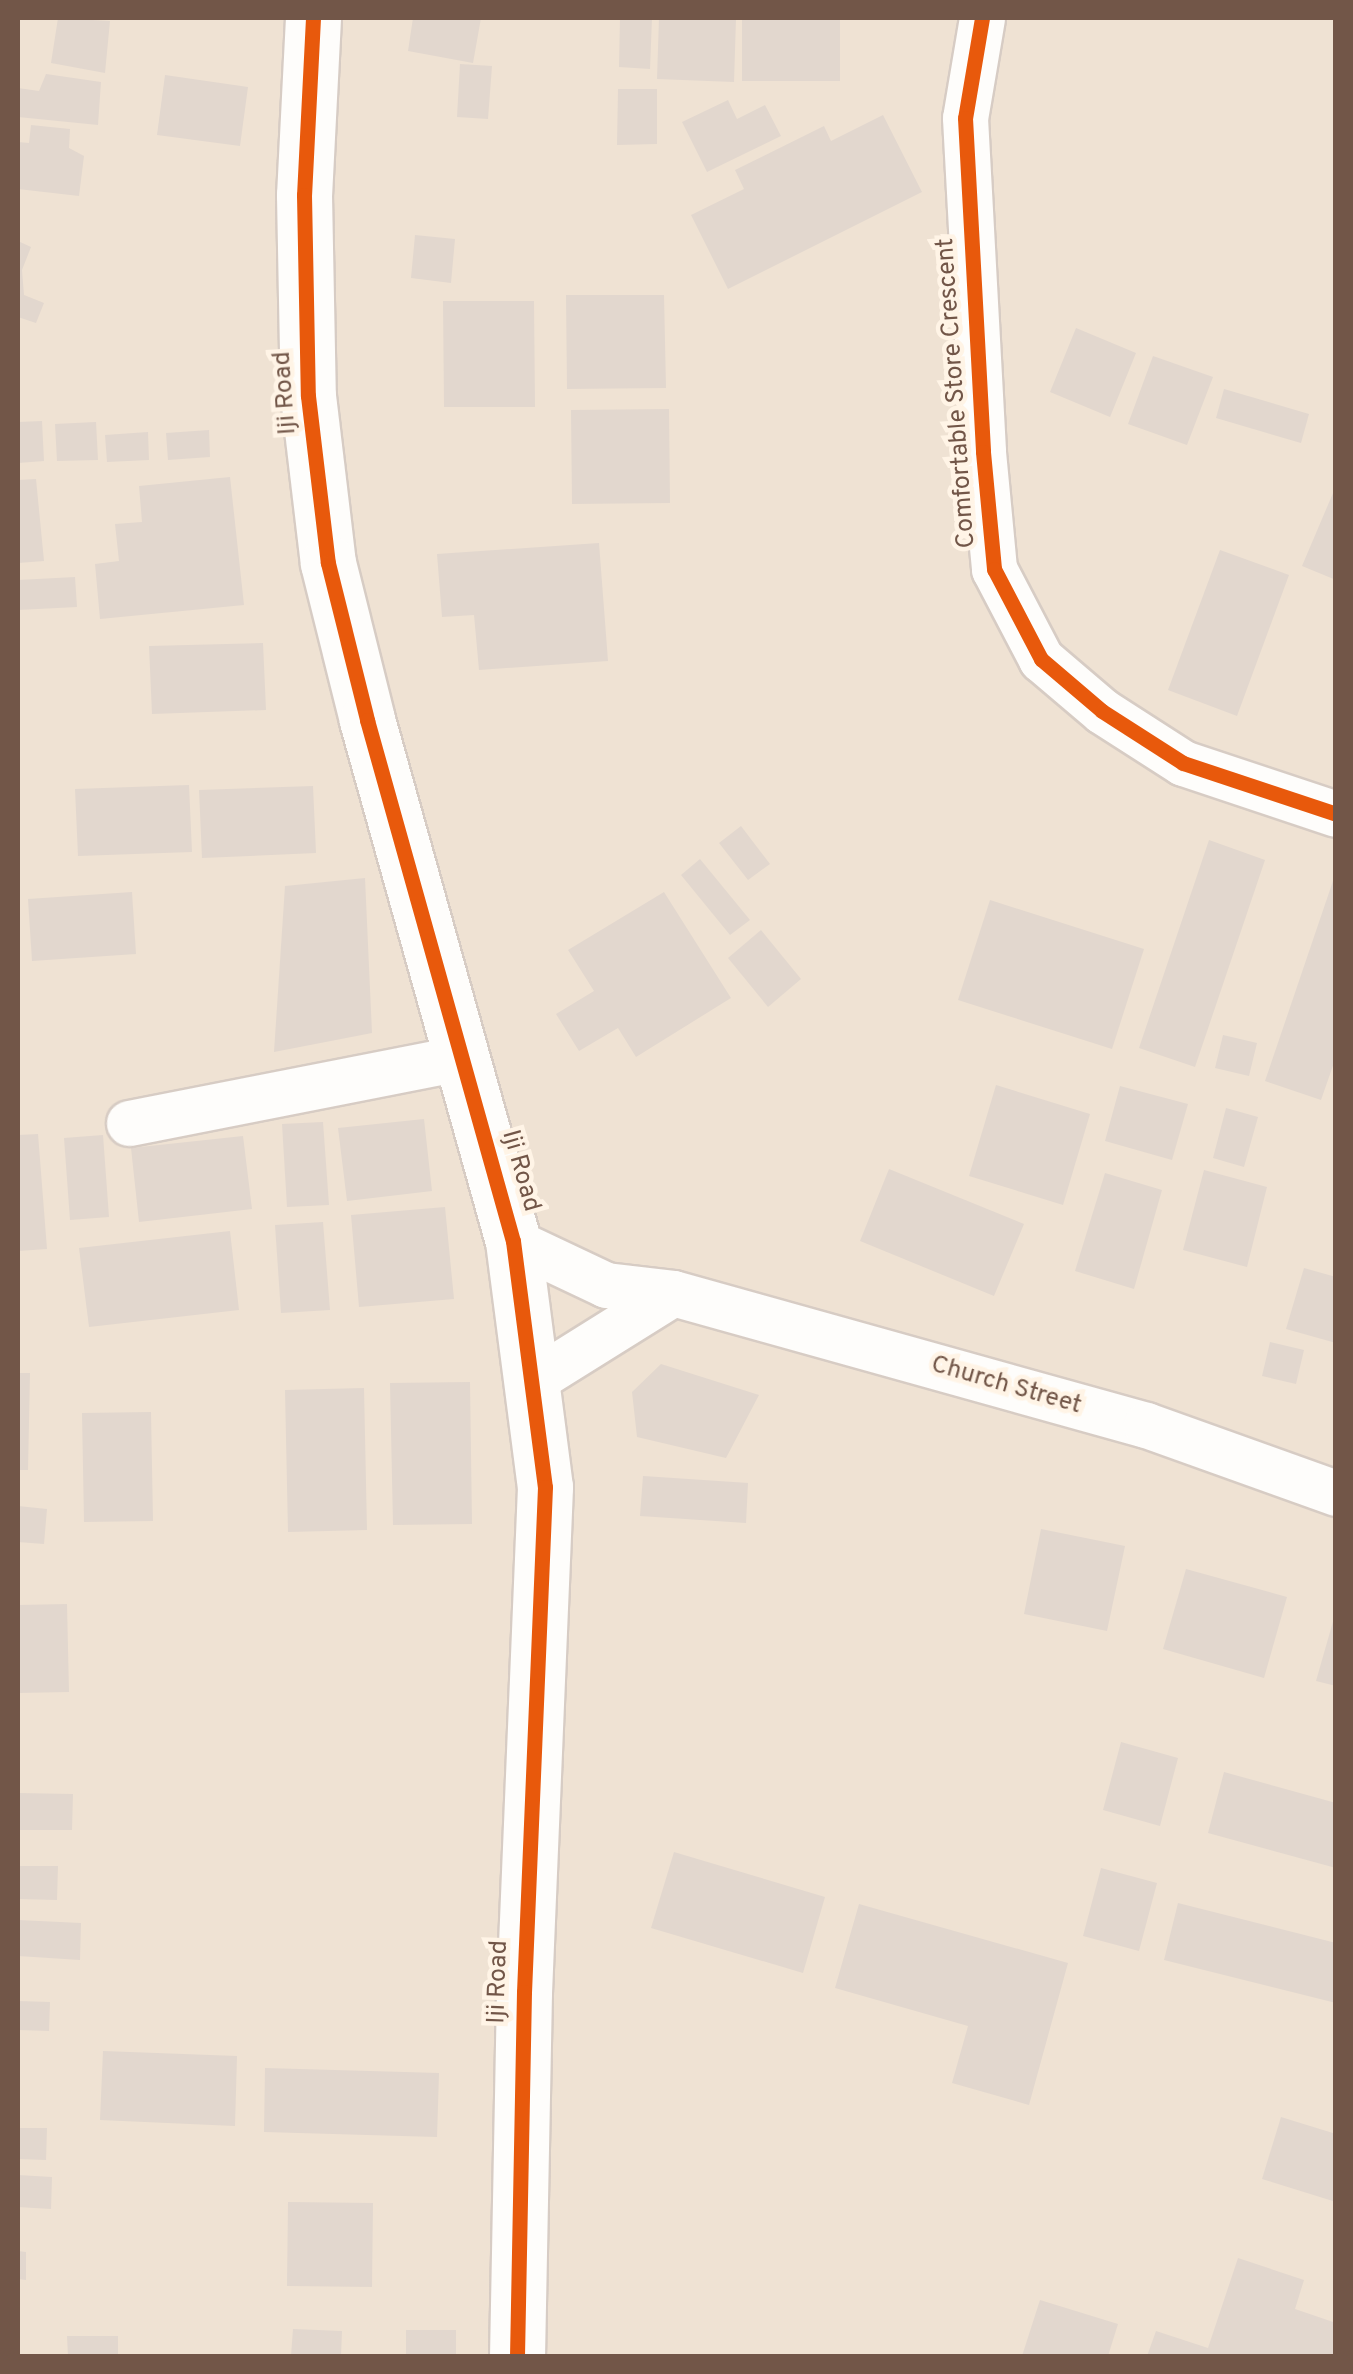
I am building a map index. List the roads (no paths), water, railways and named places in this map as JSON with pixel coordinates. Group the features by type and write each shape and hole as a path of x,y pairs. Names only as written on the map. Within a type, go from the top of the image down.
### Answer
{"street":[{"name":"Iji Road","path":"313,18 304,194 308,396 328,563 460,1058 514,1242 546,1487 523,2012 518,2356"},
{"name":"Comfortable Store Crescent","path":"982,18 966,118 983,452 994,569 1041,659 1102,710 1183,763 1336,814"},
{"path":"130,1123 460,1058"},
{"name":"Church Street","path":"514,1242 606,1285 673,1293 1146,1425 1336,1493"},
{"path":"534,1380 673,1293"}]}
